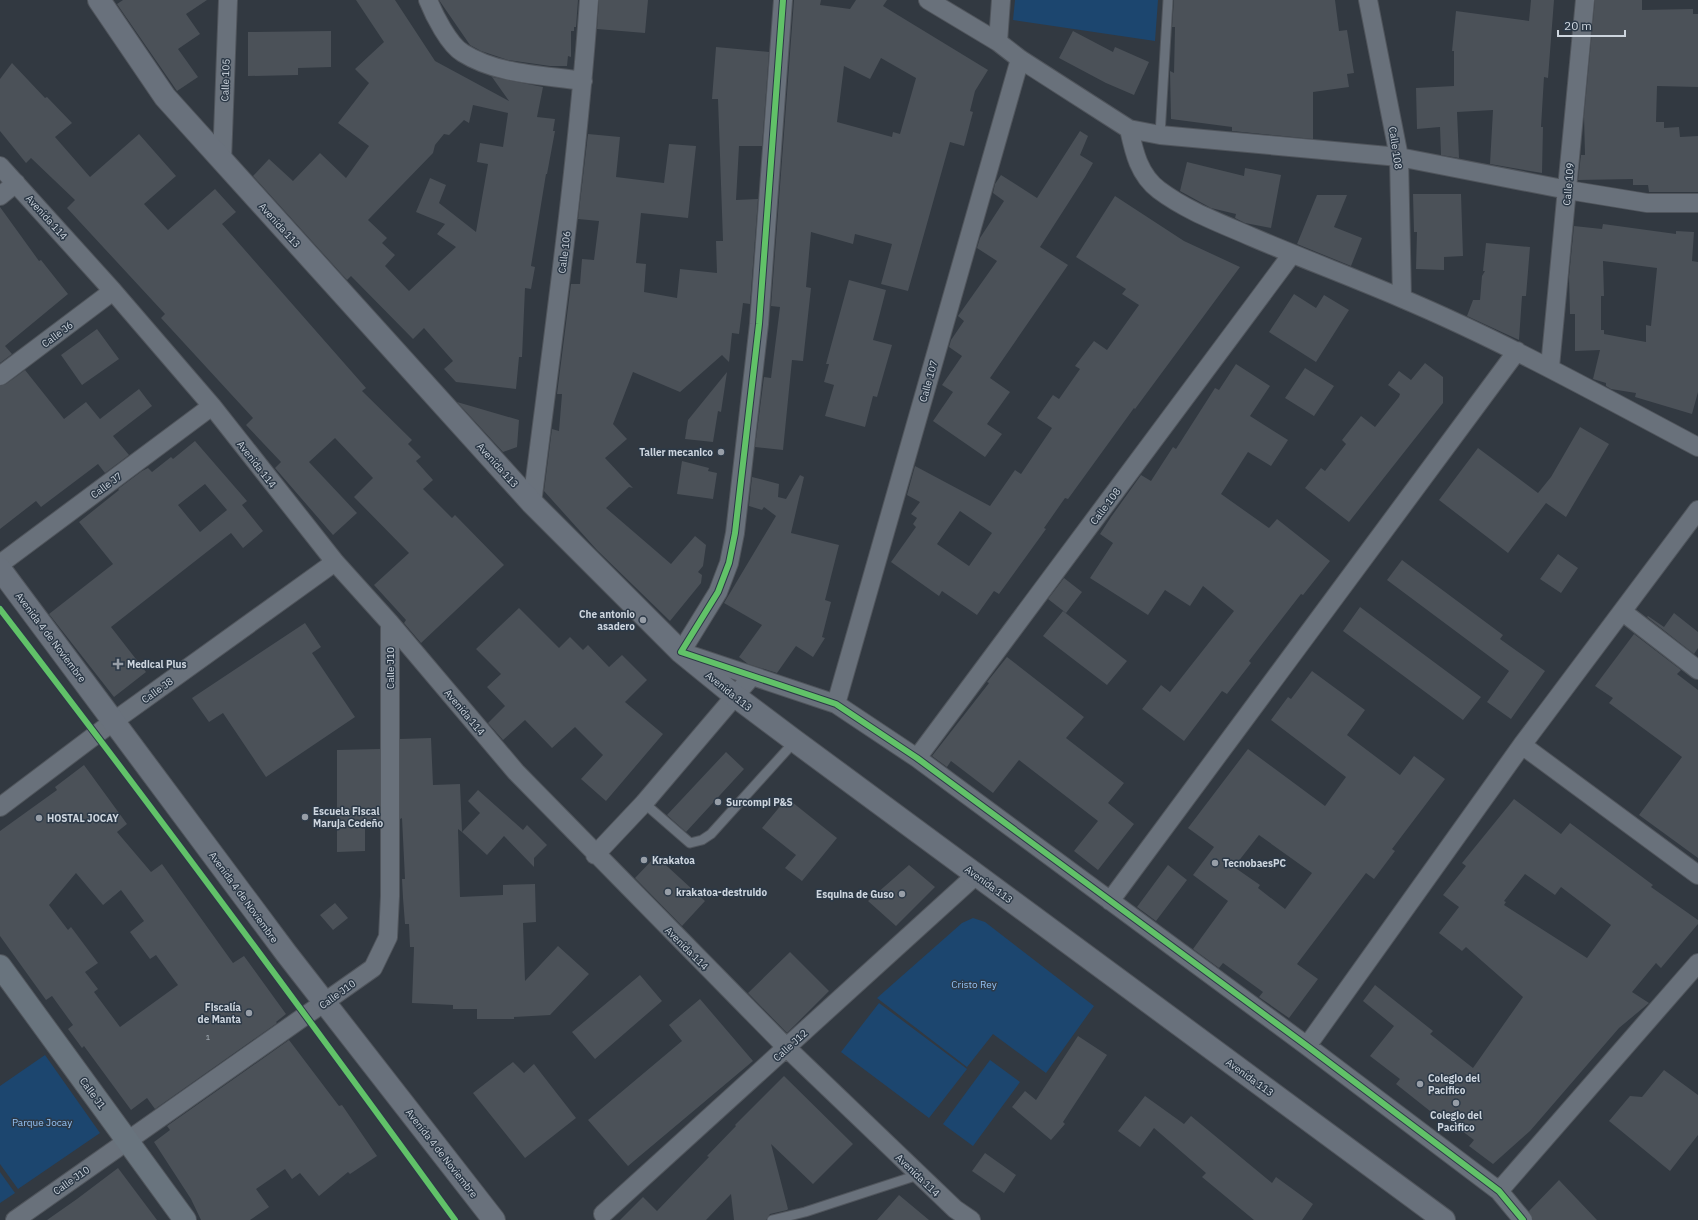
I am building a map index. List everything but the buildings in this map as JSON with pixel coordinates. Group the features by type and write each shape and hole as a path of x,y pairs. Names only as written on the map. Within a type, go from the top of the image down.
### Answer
{"main road":[{"name":"Avenida 113","path":"99,0 165,97 222,161 532,503 681,652 794,741 1444,1220"},
{"name":"Avenida 4 de Noviembre","path":"0,569 286,953 494,1220"}],"street":[{"name":"Calle 105","path":"222,161 228,0"},
{"path":"428,0 443,30 462,53 490,66 524,73 583,81"},
{"name":"Calle 106","path":"532,503 562,267 583,81 588,0"},
{"path":"783,0 759,324 735,533 729,563 718,592 681,652 836,704 917,758 1307,1046 1499,1191 1523,1220"},
{"path":"928,0 998,42 1020,59 1129,129 1160,135 1399,157 1568,190 1647,203 1698,203"},
{"path":"998,42 1002,0"},
{"name":"Calle 108","path":"1368,0 1399,157 1402,298"},
{"name":"Calle 109","path":"1550,367 1585,0"},
{"name":"Calle 107","path":"836,704 1020,59"},
{"path":"1129,129 1135,155 1144,175 1158,190 1195,213 1402,298 1517,351 1550,367 1698,447"},
{"name":"Avenida 114","path":"0,166 113,291 212,406 335,562 390,623 516,772 595,855 787,1048 918,1175 955,1209 971,1220"},
{"path":"0,196 16,183"},
{"name":"Calle 108","path":"917,758 1292,254"},
{"name":"Calle J6","path":"0,376 113,291"},
{"path":"1110,901 1517,351"},
{"name":"Calle J7","path":"0,564 212,406"},
{"path":"1307,1046 1522,746 1698,510"},
{"name":"Calle J8","path":"0,807 114,721 335,562"},
{"path":"1623,612 1698,670"},
{"name":"Calle J10","path":"16,1220 373,968 388,937 390,896 390,623"},
{"path":"595,855 644,803 752,676"},
{"path":"1522,746 1698,875"},
{"name":"Calle J12","path":"603,1214 976,875"},
{"path":"1499,1191 1698,963"},
{"name":"Calle J1","path":"0,966 185,1220"}],"lane":[{"path":"1160,135 1168,0"},
{"path":"644,803 690,843 702,840 711,834 794,741"},
{"path":"772,1220 805,1212 918,1175"}],"green space":[{"path":"1015,0 1158,0 1155,41 1013,20"},
{"name":"Cristo Rey","path":"973,918 985,922 1094,1006 1046,1073 993,1034 967,1067 877,998 962,923"},
{"path":"879,1003 967,1069 929,1118 841,1052"},
{"name":"Parque Jocay","path":"45,1055 100,1133 18,1189 0,1164 0,1086"},
{"path":"990,1060 1020,1082 973,1146 943,1124"},
{"path":"0,1172 15,1193 0,1203"}],"cycle path":[{"path":"783,0 759,324 735,533 729,563 718,592 681,652 836,704 917,758 1307,1046 1499,1191 1523,1220"},
{"path":"0,609 116,760 230,913 455,1220"}],"place":[{"name":"Taller mecanico","path":"721,452"},
{"name":"Che antonio asadero","path":"643,620"},
{"name":"Medical Plus","path":"118,664"},
{"name":"Surcompi P&S","path":"718,802"},
{"name":"Escuela Fiscal Maruja Cedeño","path":"305,817"},
{"name":"HOSTAL JOCAY","path":"39,818"},
{"name":"Krakatoa","path":"644,860"},
{"name":"TecnobaesPC","path":"1215,863"},
{"name":"krakatoa-destruido","path":"668,892"},
{"name":"Esquina de Guso","path":"902,894"},
{"name":"Fiscalía de Manta","path":"249,1013"},
{"name":"Colegio del Pacifico","path":"1420,1084"},
{"name":"Colegio del Pacìfico","path":"1456,1103"}]}
